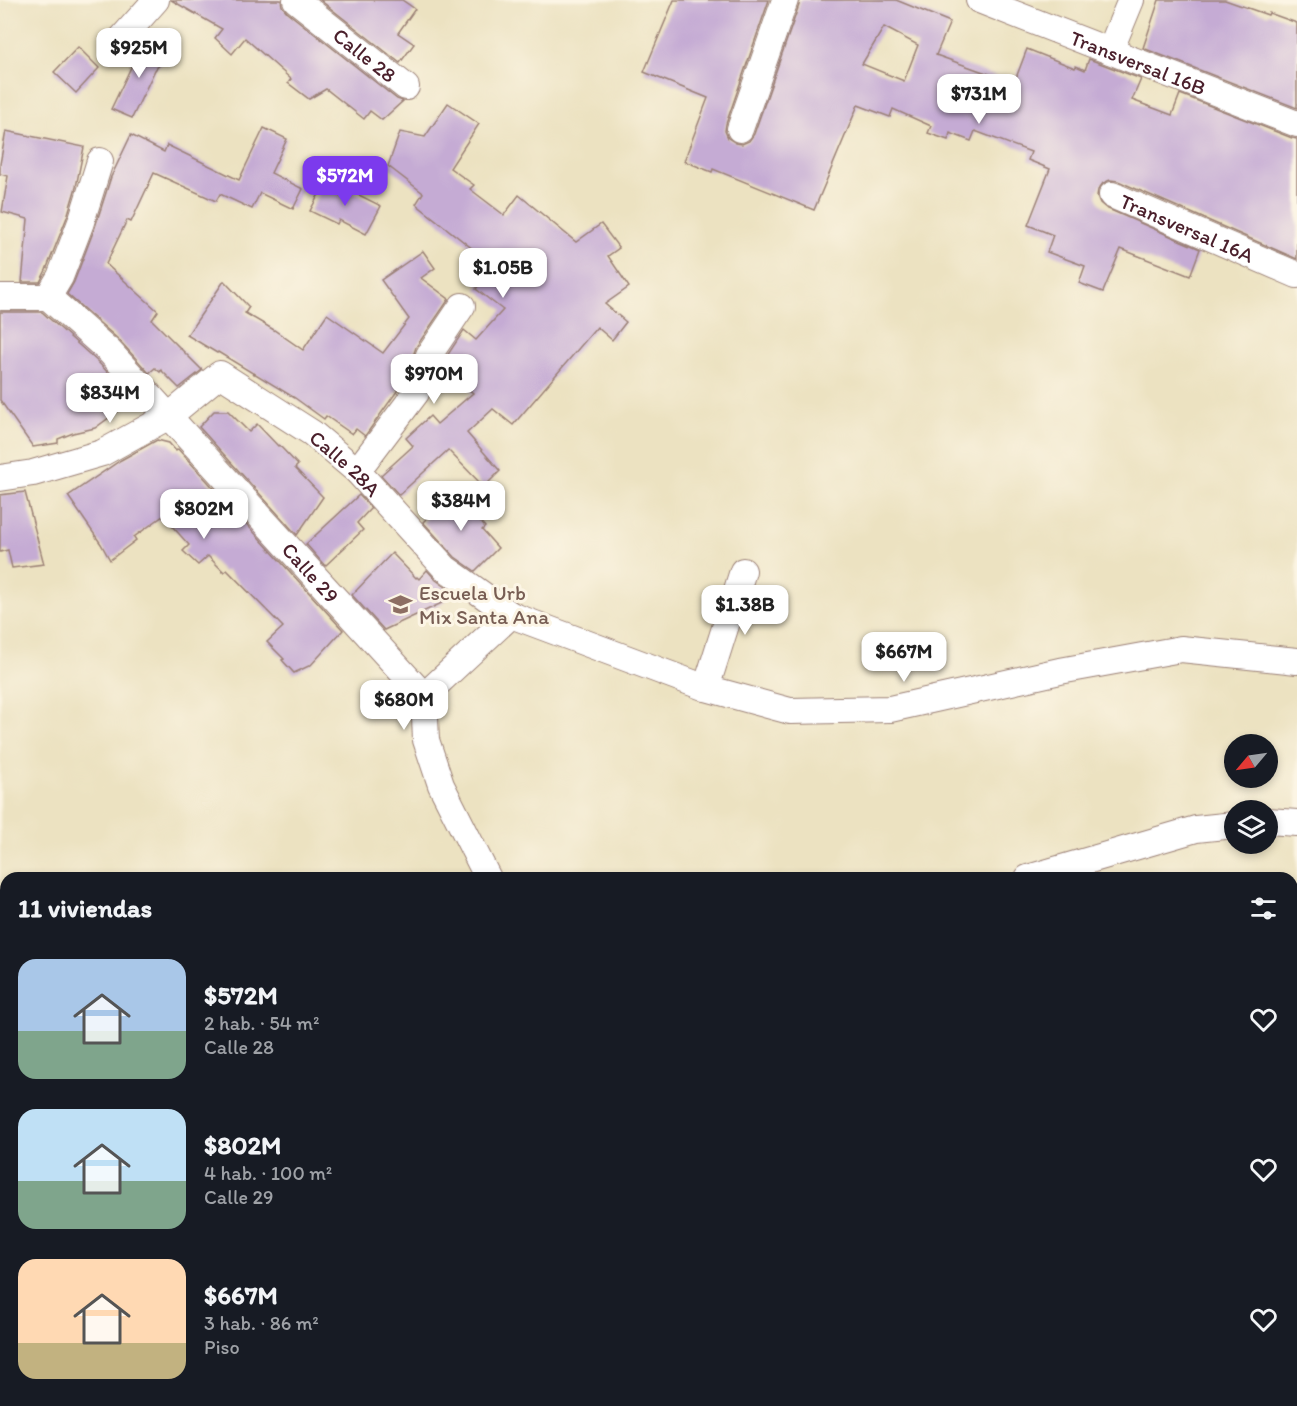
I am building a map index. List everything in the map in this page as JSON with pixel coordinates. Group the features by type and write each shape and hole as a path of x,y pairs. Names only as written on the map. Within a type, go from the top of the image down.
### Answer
{"street":[{"path":"115,46 156,0"},
{"name":"Calle 28","path":"296,0 406,87"},
{"path":"740,129 785,0"},
{"name":"Transversal 16B","path":"979,0 1297,124"},
{"path":"1110,51 1131,0"},
{"path":"0,297 48,297 60,277 81,222 100,161"},
{"name":"Transversal 16A","path":"1112,195 1297,275"},
{"name":"Calle 29","path":"48,297 109,351 424,696"},
{"path":"357,471 416,393 429,356 462,306"},
{"name":"Calle 28A","path":"169,416 220,374 312,433 357,471 445,568 511,615 706,688 790,711 890,709 1060,671 1181,649 1297,661"},
{"path":"0,478 33,473 102,453 169,416"},
{"path":"706,688 743,571"},
{"path":"485,872 441,785 426,740 424,696 511,615"},
{"path":"1278,822 1297,823"},
{"path":"1049,872 1196,829 1224,826"}],"building":[{"path":"171,0 281,0 287,12 397,99 403,101 382,120 370,111 364,119 326,89 309,99 288,83 291,79 245,38 232,54 215,38 222,29"},
{"path":"320,0 402,0 415,9 398,33 414,44 400,63"},
{"path":"674,0 769,0 726,124 725,131 728,138 742,144 749,141 754,134 800,0 896,0 950,22 936,55 1014,83 1027,49 1085,70 1089,59 1141,79 1132,100 1172,115 1180,94 1297,139 1297,259 1118,181 1110,180 1103,183 1097,196 1106,208 1200,249 1190,276 1121,249 1103,292 1079,283 1085,266 1047,252 1053,235 1028,225 1050,169 1028,160 1031,152 975,131 971,141 950,133 948,140 928,133 931,126 893,109 890,117 858,105 814,210 713,169 712,172 684,161 708,98 644,72","holes":["884,27 918,45 904,81 862,64"]},
{"path":"1159,0 1225,0 1297,23 1297,108 1143,48"},
{"path":"144,40 169,54 155,70 132,118 111,109"},
{"path":"78,47 99,68 76,93 54,72"},
{"path":"448,103 479,124 450,168 474,185 470,189 504,215 519,195 576,242 601,224 619,248 608,256 629,287 605,304 626,322 612,340 597,327 513,425 493,409 467,433 500,471 484,487 448,450 399,495 381,475 413,446 406,438 430,416 437,424 473,393 441,366 443,362 464,330 476,340 503,310 476,289 493,265 416,204 423,193 388,166 400,132 425,137"},
{"path":"264,128 287,139 271,173 303,189 293,209 260,193 252,209 220,194 216,201 154,173 131,222 127,220 106,264 158,311 152,320 202,370 179,388 161,370 160,372 155,368 149,373 119,340 67,294 74,282 95,227 111,177 131,135 164,152 167,145 239,180"},
{"path":"6,131 84,147 67,217 40,282 22,282 28,219 2,212 8,176 0,174 0,164"},
{"path":"327,179 381,206 366,234 339,220 337,224 310,211"},
{"path":"423,251 435,268 421,278 449,299 416,347 405,380 365,436 356,429 352,434 326,416 324,419 295,398 187,335 224,281 249,307 245,313 303,350 327,314 383,353 409,319 381,280"},
{"path":"0,312 42,312 98,362 125,391 123,393 129,403 95,428 58,439 58,443 33,447 0,400"},
{"path":"214,411 228,411 249,432 257,424 298,465 295,468 323,497 297,535 199,427"},
{"path":"157,440 169,443 176,451 178,449 343,630 311,665 294,673 267,642 283,627 227,570 224,572 208,556 198,565 183,551 189,545 163,516 134,537 136,540 110,560 68,496 121,460"},
{"path":"25,492 44,564 12,568 8,550 0,552 0,495"},
{"path":"453,492 485,527 482,530 498,548 475,571 455,557 423,522"},
{"path":"359,495 371,508 357,523 363,530 325,566 306,544"},
{"path":"392,553 416,578 419,579 427,570 436,580 453,592 442,603 384,630 352,595"}],"place":[{"name":"Escuela Urb Mix Santa Ana","path":"401,604"}]}
